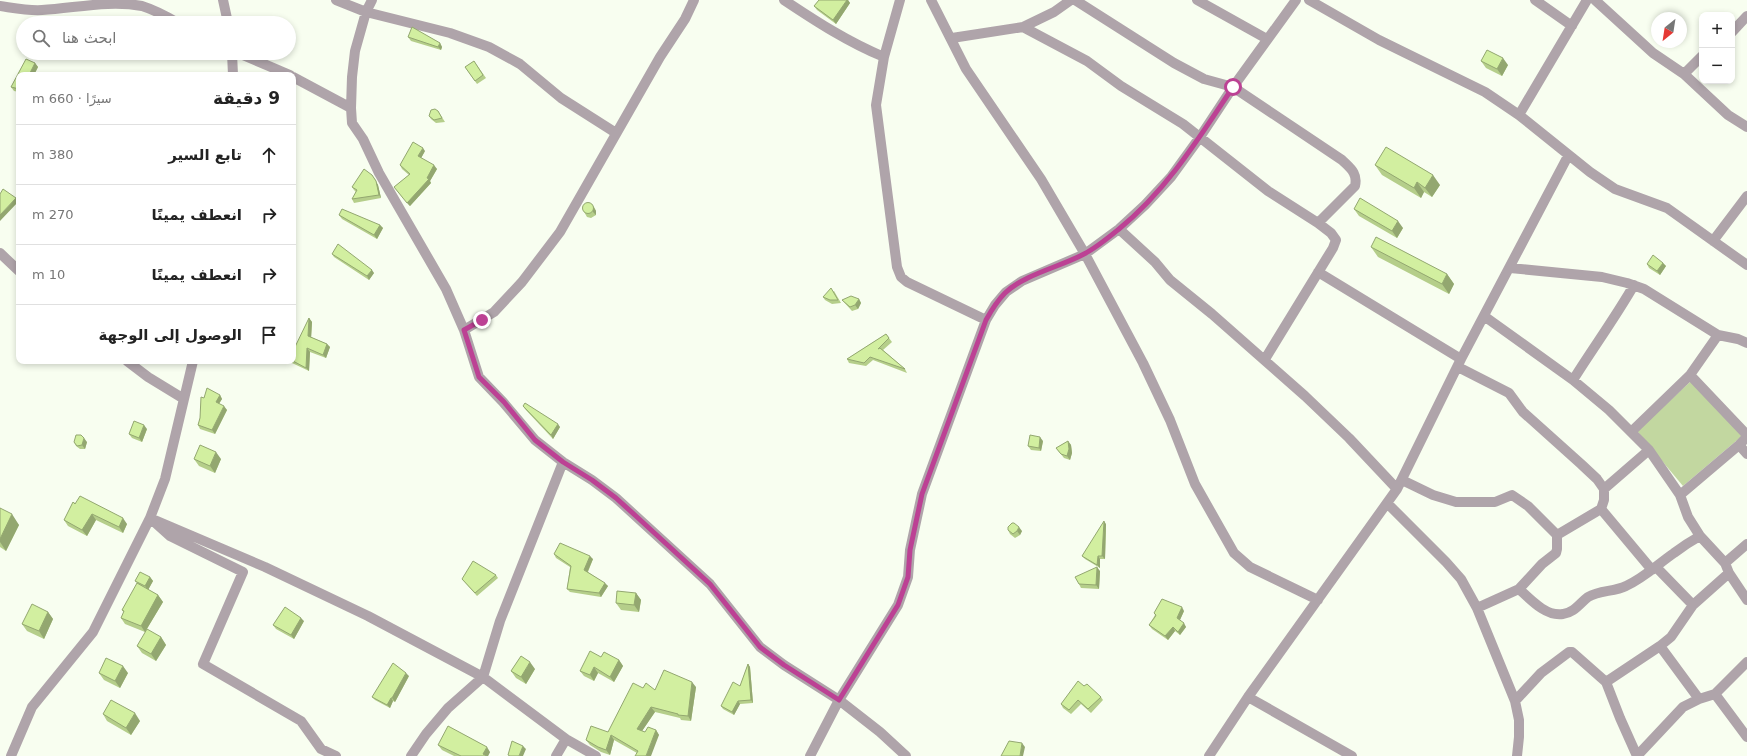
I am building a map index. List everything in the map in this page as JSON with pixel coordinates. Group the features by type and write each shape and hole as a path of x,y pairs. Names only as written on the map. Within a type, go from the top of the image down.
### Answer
{"street":[{"path":"223,0 226,16"},
{"path":"336,0 366,12 450,33 489,48 520,64 561,98 616,133"},
{"path":"372,0 366,12 355,51 351,108 352,123 363,139 378,173 446,289 464,330 479,377 504,402 535,440 563,462 592,480 616,498 710,584 760,647 784,665 839,700 880,732 906,756"},
{"path":"464,330 494,312 522,282 560,232 694,0"},
{"path":"784,0 826,28 860,47 884,57"},
{"path":"900,0 884,57 876,105 899,272 901,277 907,282 986,320"},
{"path":"931,0 952,38 966,69 1041,179 1085,254 1143,363 1170,420 1195,484 1234,553 1250,567 1318,600"},
{"path":"952,38 1023,27 1054,12 1071,0"},
{"path":"1075,0 1174,63 1204,79 1233,87 1342,160 1354,171 1357,179 1355,186 1318,223"},
{"path":"1197,0 1267,39"},
{"path":"810,756 839,700 898,605 908,577 910,550 922,494 986,320 995,304 1006,292 1017,285 1085,254 1119,229 1171,177 1233,87 1296,0"},
{"path":"1309,0 1379,40 1485,92 1519,115 1568,156 1590,172 1616,189 1667,208 1747,265"},
{"path":"1535,0 1572,26"},
{"path":"1519,115 1587,0"},
{"path":"1595,0 1653,53 1684,74 1728,115 1747,127"},
{"path":"0,6 41,10 98,2 123,3 141,6 157,11 166,16"},
{"path":"1735,29 1747,16"},
{"path":"1023,27 1087,61 1121,86 1183,124 1268,191 1331,233 1336,240 1333,248 1265,359"},
{"path":"1684,74 1699,59"},
{"path":"232,60 233,72"},
{"path":"255,60 283,72"},
{"path":"296,79 351,108"},
{"path":"1209,756 1248,697 1399,485 1484,316 1568,156"},
{"path":"1713,241 1747,196"},
{"path":"1119,229 1155,262 1170,280 1265,359 1399,485 1456,502 1495,502 1512,495 1528,506 1557,536 1556,553 1537,569 1519,589 1477,608"},
{"path":"0,253 16,268"},
{"path":"1510,268 1602,277 1634,285 1644,289 1718,335 1738,339 1747,343"},
{"path":"1318,272 1508,393 1523,412 1596,479 1604,489 1604,500 1601,509 1557,536"},
{"path":"1573,380 1615,318 1634,285"},
{"path":"1484,316 1573,380 1609,410 1649,450 1680,495 1688,517 1700,536 1725,563 1729,573 1747,600"},
{"path":"1631,432 1690,375 1718,335"},
{"path":"131,364 148,377 184,399"},
{"path":"10,756 32,707 93,632 150,518 165,479 192,364"},
{"path":"1680,495 1739,445 1747,436 1690,375"},
{"path":"1739,445 1747,454"},
{"path":"1604,489 1649,450"},
{"path":"411,756 426,734 448,708 483,677 500,621 563,462"},
{"path":"1387,503 1461,579 1477,608 1515,701 1519,720 1517,756"},
{"path":"1601,509 1654,569 1693,604"},
{"path":"150,518 265,567 368,616 483,677 566,739 596,756"},
{"path":"150,518 170,536 243,572 203,664 301,721 321,749 336,756"},
{"path":"1519,589 1543,609 1553,613 1562,614 1571,612 1588,598 1602,592 1627,586 1654,569 1674,553 1700,536"},
{"path":"1725,563 1747,544"},
{"path":"1606,682 1660,646 1676,631 1693,604 1729,573"},
{"path":"1660,646 1699,699"},
{"path":"1515,701 1541,673 1569,652 1576,654 1606,682 1637,756 1683,707 1699,699 1715,694 1747,662"},
{"path":"1715,694 1747,737"},
{"path":"1248,697 1352,756"},
{"path":"556,756 566,739"}],"green space":[{"path":"1691,381 1742,436 1683,486 1637,431"}],"building":[{"path":"819,0 847,0 833,20 814,6"},
{"path":"412,27 440,43 438,47 408,37"},
{"path":"1487,50 1503,58 1497,69 1481,61"},
{"path":"25,60 35,63 30,72 19,72"},
{"path":"474,61 483,75 475,81 465,67"},
{"path":"16,78 16,88 11,87"},
{"path":"435,109 442,118 434,120 429,116 431,110"},
{"path":"413,142 423,148 418,156 434,165 427,178 429,179 407,203 394,187 410,174 400,165"},
{"path":"1386,147 1433,175 1425,188 1417,182 1414,188 1375,165"},
{"path":"364,169 372,175 376,181 379,195 352,199 357,190 352,187"},
{"path":"3,189 16,198 0,215 0,194"},
{"path":"1360,198 1398,221 1392,231 1354,209"},
{"path":"588,202 592,204 594,208 592,212 588,214 584,212 582,208 584,204"},
{"path":"342,209 380,225 374,235 339,215"},
{"path":"1376,237 1447,274 1442,284 1371,247"},
{"path":"338,244 372,270 367,276 332,254"},
{"path":"1653,255 1663,263 1657,271 1647,264"},
{"path":"831,288 838,300 830,300 823,297"},
{"path":"851,296 859,299 855,305 850,307 842,300"},
{"path":"309,318 308,336 327,344 323,355 307,348 306,368 296,363 296,345"},
{"path":"886,334 889,338 878,349 880,348 905,369 870,357 864,363 847,359"},
{"path":"207,388 220,395 216,402 224,406 212,430 198,425 200,418 201,397 204,398"},
{"path":"525,403 558,424 551,435 523,406"},
{"path":"134,421 144,425 139,438 129,434"},
{"path":"76,435 81,435 84,438 82,445 77,446 74,442"},
{"path":"1030,435 1040,437 1039,448 1028,446"},
{"path":"1068,441 1069,449 1067,456 1061,454 1056,448"},
{"path":"200,445 216,452 210,466 194,459"},
{"path":"80,496 123,518 119,527 92,514 82,530 64,520 73,502 75,504"},
{"path":"0,508 12,514 0,539"},
{"path":"1104,521 1102,556 1098,556 1097,565 1082,556"},
{"path":"1012,523 1019,527 1013,534 1008,530 1008,527"},
{"path":"560,543 590,556 584,570 605,583 599,593 567,589 571,566 554,554"},
{"path":"473,561 496,575 475,593 462,579"},
{"path":"1097,567 1096,585 1079,584 1075,577"},
{"path":"140,572 150,577 145,586 135,581"},
{"path":"137,583 158,595 141,626 121,618 124,611 122,610"},
{"path":"617,591 636,593 634,605 616,603"},
{"path":"1162,599 1182,607 1177,618 1184,623 1178,632 1173,627 1165,636 1149,625 1156,615 1154,613"},
{"path":"32,604 48,612 39,631 22,624"},
{"path":"285,607 301,618 291,635 273,625"},
{"path":"147,629 161,637 151,654 137,646"},
{"path":"590,651 601,657 604,652 619,660 610,677 594,667 590,675 580,671"},
{"path":"521,656 530,662 521,677 511,671"},
{"path":"106,658 123,666 115,681 99,673"},
{"path":"393,663 406,673 387,705 372,697"},
{"path":"748,664 751,700 738,701 732,712 721,706 733,682 740,686"},
{"path":"664,670 692,682 688,716 678,715 651,707 637,729 645,732 648,727 656,730 646,756 635,756 638,751 611,735 606,750 586,740 591,726 608,732 633,683 643,688 646,683 655,690"},
{"path":"1078,681 1084,686 1087,684 1101,697 1088,709 1078,700 1069,710 1061,704"},
{"path":"111,700 135,713 126,728 103,714"},
{"path":"448,726 487,747 483,754 487,756 461,756 438,745"},
{"path":"512,741 523,746 519,756 508,755"},
{"path":"1009,741 1022,743 1020,756 1001,756"}],"route":[{"path":"482,320 464,330 479,377 504,402 535,440 563,462 592,480 616,498 710,584 760,647 784,665 839,700 898,605 908,577 910,550 922,494 986,320 995,304 1006,292 1022,281 1085,254 1119,229 1171,177 1233,87"}]}
